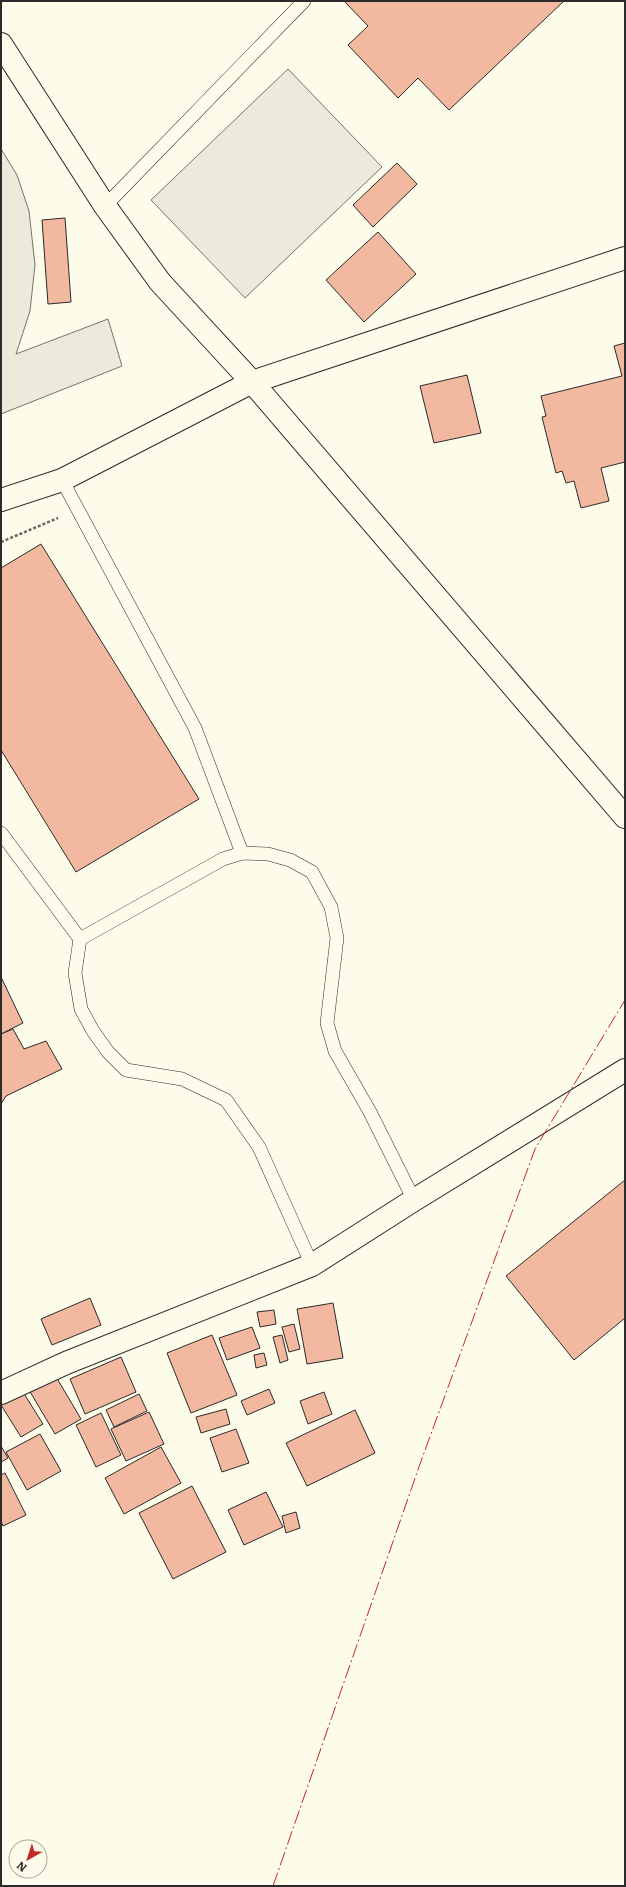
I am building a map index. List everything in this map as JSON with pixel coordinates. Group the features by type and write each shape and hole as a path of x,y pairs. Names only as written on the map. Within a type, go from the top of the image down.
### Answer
{"street":[{"path":"1,44 105,206 160,282 252,382 625,817"},
{"path":"1,500 62,480 252,382 625,258"},
{"path":"1,1393 66,1363 312,1264 625,1070"}],"lane":[{"path":"105,206 304,1"},
{"path":"62,480 195,728 242,852"},
{"path":"1,833 80,939 75,973 81,1009 92,1031 108,1052 126,1070 182,1079 226,1100 259,1147 312,1264"},
{"path":"80,939 223,859 242,852 268,854 290,860 312,872 331,907 337,938 327,1023 335,1051 370,1112 414,1200"}],"path":[{"path":"1,542 77,510"}],"shaded area":[{"path":"288,69 382,167 245,298 151,200"},
{"path":"1,149 17,175 29,211 35,265 30,311 16,354 108,319 122,366 1,414"}],"building":[{"path":"344,1 564,1 449,110 418,78 398,98 348,45 368,26"},
{"path":"397,163 417,184 373,227 353,205"},
{"path":"65,218 71,302 48,304 42,220"},
{"path":"378,232 416,274 364,322 326,280"},
{"path":"625,343 625,462 601,468 609,501 581,508 574,481 566,483 562,471 556,473 542,417 546,416 541,396 622,376 614,346"},
{"path":"467,375 481,433 434,443 420,386"},
{"path":"41,544 199,799 76,872 1,750 1,568"},
{"path":"1,977 23,1023 1,1034"},
{"path":"13,1029 24,1049 46,1041 62,1069 6,1096 1,1104 1,1034"},
{"path":"625,1180 625,1318 574,1360 506,1276"},
{"path":"90,1298 101,1325 52,1345 41,1319"},
{"path":"333,1303 343,1358 307,1364 297,1309"},
{"path":"274,1310 276,1324 260,1327 257,1312"},
{"path":"294,1324 300,1349 289,1352 282,1327"},
{"path":"252,1327 260,1348 227,1360 219,1338"},
{"path":"212,1335 237,1395 191,1413 167,1353"},
{"path":"282,1335 288,1360 280,1363 273,1337"},
{"path":"264,1353 267,1365 256,1368 254,1355"},
{"path":"121,1357 136,1392 85,1414 70,1379"},
{"path":"55,1375 81,1419 55,1434 29,1390"},
{"path":"269,1389 275,1403 247,1415 241,1401"},
{"path":"23,1392 43,1424 21,1437 1,1405"},
{"path":"324,1392 332,1414 308,1424 300,1401"},
{"path":"139,1394 147,1411 114,1427 106,1410"},
{"path":"226,1409 230,1424 201,1433 196,1417"},
{"path":"355,1410 375,1453 307,1486 286,1443"},
{"path":"149,1412 164,1444 126,1461 111,1429"},
{"path":"101,1413 121,1455 96,1467 76,1425"},
{"path":"236,1429 249,1463 222,1472 210,1438"},
{"path":"40,1434 61,1471 27,1490 6,1452"},
{"path":"1,1446 8,1458 1,1462"},
{"path":"161,1447 181,1483 124,1514 105,1478"},
{"path":"5,1473 26,1515 3,1526 1,1521 1,1475"},
{"path":"192,1486 226,1552 173,1579 139,1513"},
{"path":"266,1492 283,1527 244,1545 228,1510"},
{"path":"296,1512 300,1528 286,1533 282,1516"}],"power":[{"path":"273,1886 420,1464 535,1149 625,1000"}]}
